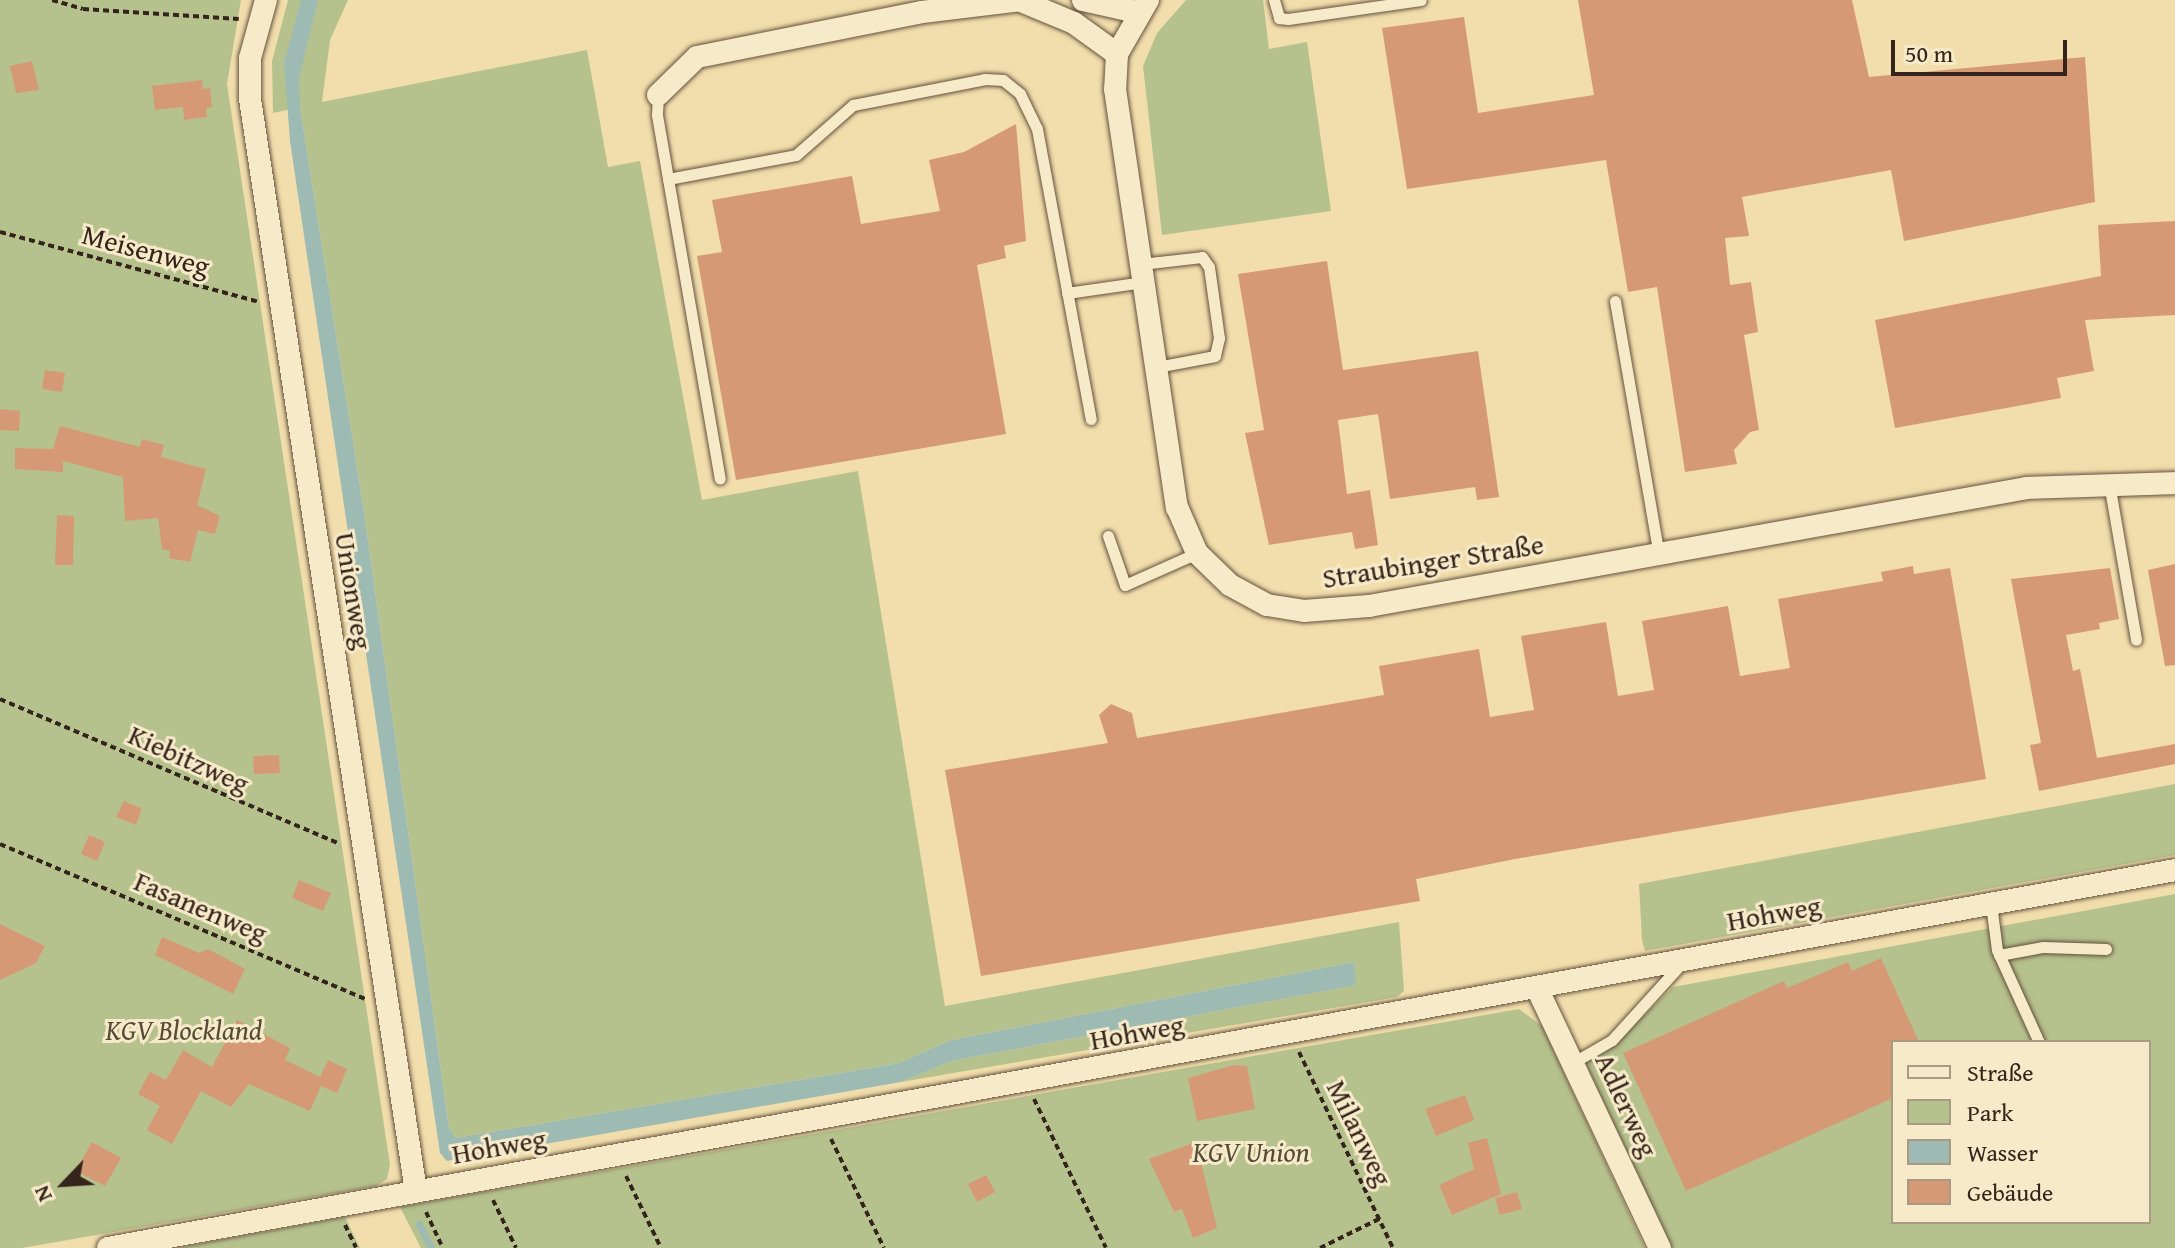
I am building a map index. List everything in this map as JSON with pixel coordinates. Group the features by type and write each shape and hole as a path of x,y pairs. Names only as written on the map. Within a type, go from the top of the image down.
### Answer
{"street":[{"name":"Unionweg","path":"266,0 257,23 250,99 416,1191"},
{"path":"658,95 697,57 922,12 1020,0 1074,23 1117,54"},
{"path":"1083,0 1137,14"},
{"name":"Straubinger Straße","path":"1137,14 1117,54 1115,89 1177,507 1197,553 1242,592 1267,605 1304,611 1415,599 2027,488 2109,482 2175,483"},
{"name":"Hohweg","path":"108,1248 1291,1036 2175,870"},
{"name":"Adlerweg","path":"1537,988 1660,1248"}],"lane":[{"path":"1274,0 1279,18 1288,19 1421,0"},
{"path":"668,179 796,155 853,105 985,79 1003,80 1020,94 1037,129 1091,419"},
{"path":"658,95 668,179 720,479"},
{"path":"1067,293 1202,257 1209,267 1219,338 1215,356 1156,367"},
{"path":"1615,301 1659,555"},
{"path":"2109,482 2136,640"},
{"path":"1108,536 1125,585 1197,553"},
{"path":"1991,904 1999,955 2038,1040"},
{"path":"1999,955 2043,947 2106,949"},
{"path":"1574,1062 1612,1040 1685,960"}],"path":[{"path":"52,0 83,9 257,23"},
{"name":"Meisenweg","path":"0,232 282,308"},
{"name":"Kiebitzweg","path":"0,699 311,834 363,851"},
{"name":"Fasanenweg","path":"0,844 386,1008"},
{"name":"Milanweg","path":"1291,1036 1393,1248"},
{"path":"1026,1083 1106,1248"},
{"path":"822,1119 884,1248"},
{"path":"616,1156 661,1248"},
{"path":"484,1179 516,1248"},
{"path":"416,1191 443,1248"},
{"path":"1320,1248 1379,1219"}],"green space":[{"name":"KGV Blockland","path":"0,0 241,0 227,84 390,1165 387,1179 376,1186 22,1248 0,1248"},
{"path":"288,0 348,0 330,40 322,102 587,50 608,167 640,161 702,500 858,471 945,1006 1399,922 1404,991 1397,997 901,1082 952,1061 1355,985 1354,962 951,1040 899,1063 456,1138 449,1128 364,511 300,107 273,113 272,61"},
{"path":"1186,0 1263,0 1269,49 1307,42 1331,211 1162,235 1143,66 1157,33"},
{"path":"2175,784 2175,855 1645,951 1639,884"},
{"path":"2175,894 2175,1248 1672,1248 1585,1062 1612,1047 1673,987"},
{"name":"KGV Union","path":"1519,1009 1542,1026 1645,1248 421,1248 400,1207"},
{"path":"345,1217 360,1248 178,1248"}],"water":[{"path":"301,0 318,0 299,78 300,107 364,511 449,1128 456,1138 899,1063 951,1040 1354,962 1356,985 952,1061 901,1082 447,1161 440,1153 290,141 284,63"}],"building":[{"path":"1578,0 1852,0 1869,77 2085,57 2095,202 1904,241 1891,170 1742,197 1749,236 1725,238 1730,285 1751,282 1758,332 1744,335 1759,430 1750,432 1734,450 1737,464 1685,472 1657,287 1628,292 1606,160 1407,189 1382,28 1464,17 1478,113 1594,95"},
{"path":"32,61 39,90 16,93 10,66"},
{"path":"202,80 203,89 210,88 212,107 206,108 207,117 184,120 183,107 155,110 152,86"},
{"path":"1016,124 1026,241 1004,246 1006,258 977,265 1006,434 736,480 697,256 722,252 712,200 852,176 861,224 940,211 929,160 964,152"},
{"path":"2175,221 2175,315 2085,320 2094,371 2057,378 2061,398 1895,428 1875,320 2101,276 2098,225"},
{"path":"1327,261 1343,370 1478,351 1499,497 1477,500 1475,487 1390,499 1378,414 1338,420 1347,494 1370,490 1378,545 1355,549 1352,532 1269,545 1245,433 1264,430 1238,274"},
{"path":"45,370 65,373 62,392 42,389"},
{"path":"0,409 20,411 19,431 0,430"},
{"path":"60,426 140,447 142,439 164,445 161,457 206,469 197,505 220,516 215,534 198,530 190,562 169,558 170,551 162,549 158,518 125,521 123,477 63,461 63,472 15,469 15,448 53,449"},
{"path":"57,515 74,516 73,565 55,565"},
{"path":"2175,564 2175,665 2165,666 2148,570"},
{"path":"1913,566 1914,574 1950,568 1986,779 1515,859 1416,879 1420,901 981,976 945,770 1108,743 1099,715 1111,704 1132,713 1137,738 1384,695 1379,666 1479,649 1490,717 1534,710 1521,636 1606,622 1618,696 1654,690 1642,621 1728,606 1740,676 1790,668 1778,599 1883,581 1881,572"},
{"path":"2110,568 2119,619 2099,623 2100,629 2066,635 2073,671 2080,669 2097,758 2175,744 2175,764 2039,791 2030,745 2041,743 2011,579"},
{"path":"279,755 280,773 254,774 253,756"},
{"path":"124,801 142,809 136,825 116,817"},
{"path":"89,835 105,842 97,861 81,854"},
{"path":"299,880 331,893 323,911 292,898"},
{"path":"0,924 45,946 36,963 0,980"},
{"path":"162,937 199,953 208,949 245,969 233,994 155,955"},
{"path":"1881,958 1918,1040 1891,1040 1891,1099 1686,1191 1623,1053 1784,981 1787,988 1848,962 1852,971"},
{"path":"237,1020 290,1048 285,1060 320,1077 328,1060 347,1069 337,1093 321,1086 310,1111 249,1084 231,1107 201,1091 172,1144 147,1130 160,1106 138,1094 150,1072 166,1080 183,1050 212,1067"},
{"path":"1234,1065 1247,1066 1255,1109 1197,1121 1188,1078"},
{"path":"1465,1095 1474,1120 1436,1136 1425,1109"},
{"path":"1487,1138 1501,1194 1452,1215 1439,1185 1474,1169 1468,1143"},
{"path":"92,1142 121,1158 105,1186 76,1171"},
{"path":"1196,1142 1217,1228 1193,1238 1182,1209 1174,1212 1149,1159"},
{"path":"986,1175 995,1192 977,1202 968,1184"},
{"path":"1517,1192 1522,1209 1500,1215 1495,1198"}],"waterway":[{"path":"419,1224 431,1248"}]}
